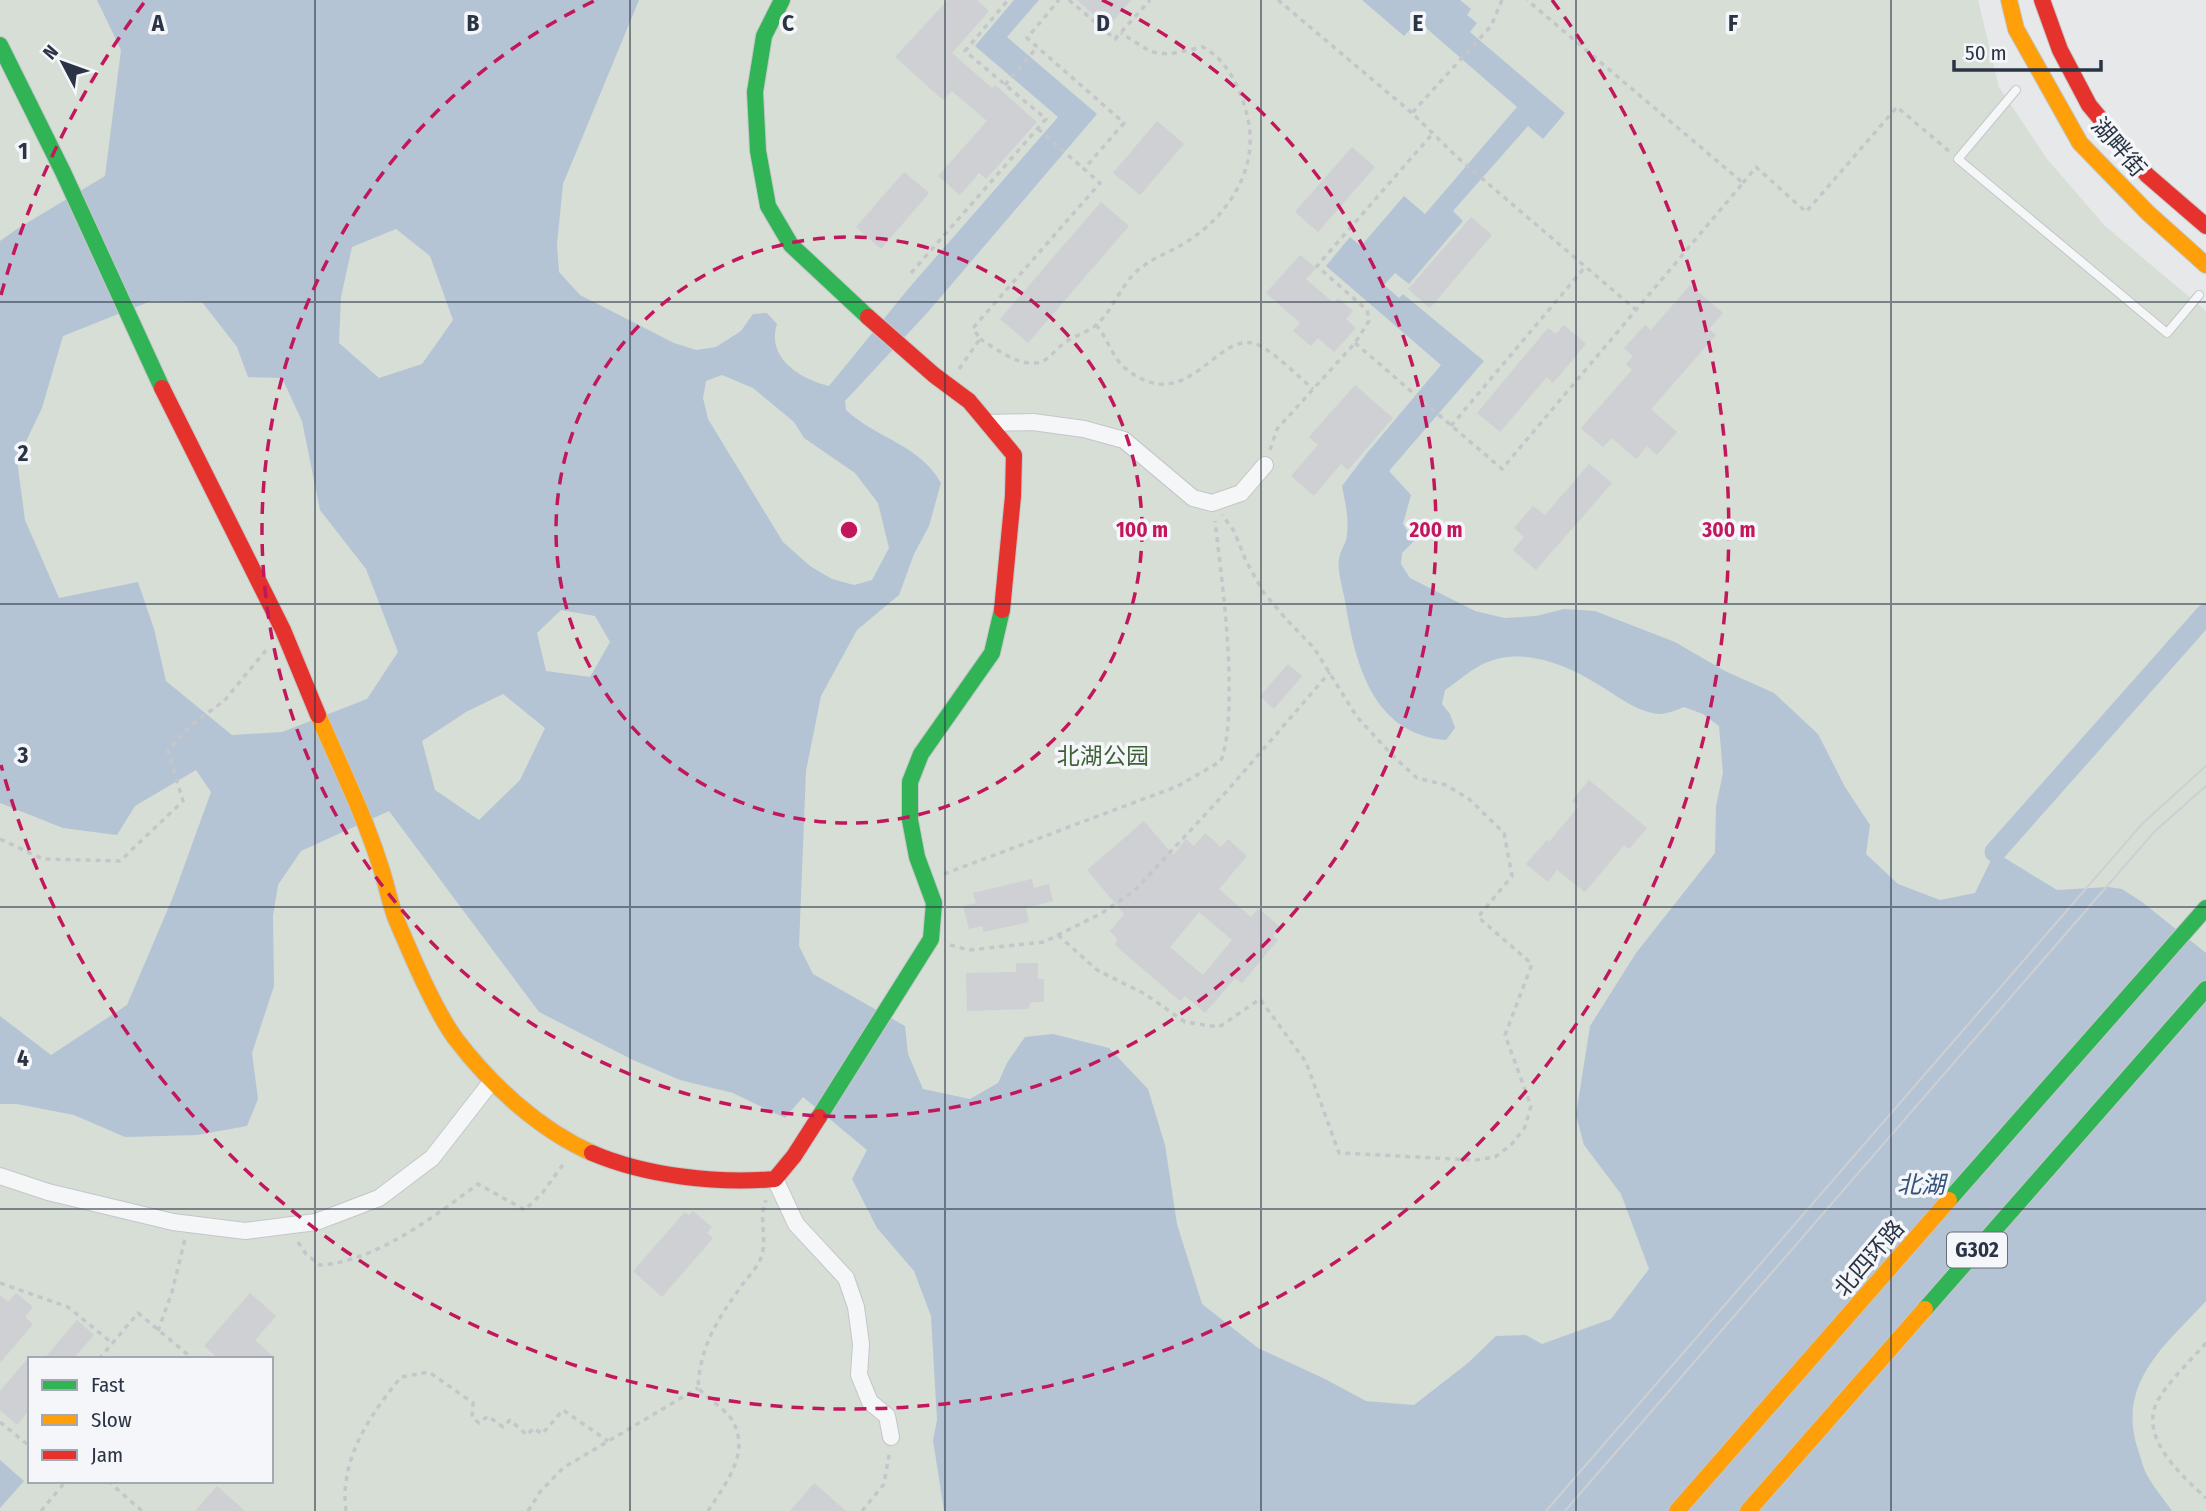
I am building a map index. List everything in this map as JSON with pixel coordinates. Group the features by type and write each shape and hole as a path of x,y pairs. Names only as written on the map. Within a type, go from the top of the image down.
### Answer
{"main road":[{"path":"0,45 63,172 141,348 283,630 379,861 395,916 425,982 454,1036 492,1081 531,1115 572,1144 610,1160 679,1176 741,1182 775,1179 794,1156 932,939 934,903 917,857 910,820 910,782 921,754 992,653 1003,607 1013,496 1014,455 970,401 947,385 835,288 790,245 768,205 758,151 755,92 764,36 782,0"},
{"name":"湖畔街","path":"2009,0 2016,29 2080,143 2148,213 2206,265"},
{"name":"湖畔街","path":"2042,0 2060,50 2089,105 2147,175 2206,226"},
{"name":"北四环路","path":"1677,1511 2206,908"},
{"name":"G302","path":"1748,1511 2206,989"}],"street":[{"path":"988,423 1033,422 1084,429 1124,440 1192,498 1213,503 1241,493 1265,465"},
{"path":"0,1176 112,1209 189,1224 245,1231 316,1222 379,1198 432,1158 492,1081"},
{"path":"775,1179 796,1224 846,1278 856,1307 861,1344 859,1375 870,1402 887,1416 891,1437"}],"lane":[{"path":"2016,90 1958,159 2167,333 2199,295"}],"path":[{"path":"911,273 1046,119 965,51 1008,0"},
{"path":"1059,0 1027,38 1124,123 1084,169"},
{"path":"1069,0 1115,40 1150,0"},
{"path":"1278,0 1434,132 1457,157 1635,310"},
{"path":"1412,113 1491,26 1502,0"},
{"path":"1527,0 1743,183"},
{"path":"1038,129 1100,183 972,328 980,339 1026,363 1043,361 1063,343 1096,325 1138,270 1184,243 1223,210 1239,188 1251,151 1250,124 1242,96 1217,54 1203,47 1170,54 1150,52 1121,33"},
{"path":"1005,85 1037,47"},
{"path":"1355,343 1502,469 1756,167 1806,212 1897,107 1958,159"},
{"path":"1265,465 1277,429 1355,343 1369,321 1367,310 1317,266 1434,132"},
{"path":"1451,426 1585,267"},
{"path":"1096,325 1125,369 1141,379 1164,385 1184,380 1232,346 1252,343 1270,353 1313,389"},
{"path":"947,385 980,339"},
{"path":"1058,935 1097,970 1145,994 1185,1023 1219,1027 1260,999 1306,1062 1339,1153 1476,1160 1495,1157 1511,1145 1525,1127 1531,1106 1505,1035 1532,964 1478,917 1512,876 1504,833 1469,799 1446,785 1417,778 1392,756 1357,716 1314,648 1264,593 1246,561 1234,531 1213,503"},
{"path":"926,881 1178,786 1221,761 1226,747 1229,711 1228,627 1213,503"},
{"path":"0,839 43,859 120,861 183,801 168,751 191,725 224,701 283,630"},
{"path":"932,939 970,950 1044,942 1102,914 1133,891 1331,672"},
{"path":"287,1226 306,1254 320,1265 339,1264 414,1230 478,1184 525,1210 563,1167 572,1144"},
{"path":"708,1511 725,1486 740,1453 739,1434 729,1416 698,1388 698,1369 712,1328 761,1259 764,1238 761,1211 775,1179"},
{"path":"159,1331 189,1224"},
{"path":"0,1283 68,1307 113,1343"},
{"path":"101,1357 138,1313 191,1357"},
{"path":"2206,1343 2157,1401 2152,1416 2154,1434 2162,1450 2206,1498"},
{"path":"346,1511 345,1478 355,1451 367,1422 401,1377 429,1372 473,1404 472,1417 479,1423 488,1416 503,1427 510,1420 527,1435 534,1428 542,1434 563,1410 608,1441"},
{"path":"528,1511 540,1492 563,1468 698,1388"},
{"path":"0,1422 28,1443"},
{"path":"862,1511 884,1485 891,1437"},
{"path":"41,1511 64,1483"},
{"path":"110,1483 142,1511"}],"green space":[{"name":"北湖公园","path":"0,0 1978,0 1999,87 2047,159 2105,226 2206,311 2206,1511 0,1511"}],"water":[{"name":"北湖","path":"97,0 639,0 563,184 557,244 559,272 580,295 674,343 696,350 716,347 741,331 753,314 767,313 777,324 776,347 781,357 797,372 829,386 909,288 1058,117 975,46 1014,0 1039,0 1007,37 1097,114 928,312 845,401 846,410 922,460 941,483 929,526 914,554 899,595 857,630 821,696 806,771 799,946 813,974 905,1026 908,1054 923,1089 970,1099 998,1083 1007,1063 1025,1037 1053,1034 1109,1048 1148,1089 1165,1145 1177,1224 1202,1304 1258,1348 1366,1401 1414,1405 1468,1363 1496,1336 1526,1335 1542,1344 1611,1319 1649,1269 1621,1194 1584,1145 1576,1115 1590,1026 1636,953 1715,853 1716,806 1723,773 1719,726 1703,714 1684,707 1656,714 1645,711 1557,664 1527,657 1511,657 1496,659 1476,667 1445,690 1442,704 1450,714 1455,728 1446,740 1421,735 1400,724 1384,710 1362,671 1349,625 1339,569 1347,528 1342,486 1441,365 1326,266 1350,237 1361,246 1404,196 1425,214 1517,107 1418,21 1404,36 1362,0 1460,0 1471,9 1467,15 1477,23 1470,32 1565,113 1543,139 1528,126 1453,211 1463,221 1409,284 1395,273 1384,285 1399,298 1403,294 1484,361 1389,471 1411,495 1403,524 1414,541 1402,553 1401,564 1410,578 1475,611 1505,618 1536,616 1564,609 1595,611 1675,642 1725,671 1774,693 1818,734 1845,787 1870,825 1866,854 1898,884 1940,900 1975,893 1995,852 2057,890 2108,887 2122,889 2206,953 2206,1301 2148,1367 2134,1404 2133,1426 2143,1466 2172,1511 944,1511 933,1440 937,1420 931,1316 914,1271 877,1228 852,1179 867,1150 803,1097 785,1118 733,1093 680,1080 633,1060 539,1012 389,811 301,851 278,885 273,916 274,986 252,1053 258,1099 247,1126 197,1135 125,1137 74,1115 17,1104 0,1104 0,1016 51,1055 127,1005 173,897 211,792 196,770 135,806 117,835 63,828 0,803 0,241 105,176 121,50","holes":["396,229 430,256 453,320 422,364 379,378 339,343 341,297 352,247","151,301 202,302 237,347 248,377 282,378 302,421 320,510 366,569 398,652 367,699 282,732 232,735 166,681 154,629 138,582 59,598 25,520 17,460 42,408 63,336","722,375 753,388 794,422 804,438 855,473 878,503 889,548 872,580 854,585 832,579 810,566 783,542 708,419 703,398 706,381","561,610 595,616 610,642 590,677 546,671 537,633","503,694 545,728 520,780 479,820 435,790 422,741 466,712"]},
{"path":"0,1460 24,1481 0,1508"}],"building":[{"path":"948,0 977,0 989,11 952,53 992,88 995,85 1037,122 986,179 979,173 960,195 938,176 987,121 952,91 943,100 895,57"},
{"path":"1077,0 1131,0 1108,27"},
{"path":"1157,121 1184,144 1140,195 1113,173"},
{"path":"1352,147 1375,167 1318,232 1295,212"},
{"path":"904,172 929,193 881,249 856,227"},
{"path":"1101,202 1129,226 1028,343 1000,319"},
{"path":"1471,217 1492,235 1430,308 1408,289"},
{"path":"1300,255 1316,268 1306,279 1334,303 1338,298 1353,311 1346,319 1356,328 1334,352 1318,338 1311,346 1293,331 1300,323 1266,293"},
{"path":"1690,285 1723,313 1709,329 1716,335 1651,409 1677,432 1657,455 1647,446 1636,459 1612,438 1603,447 1581,428 1632,370 1626,364 1633,356 1624,348 1645,325 1651,330"},
{"path":"1564,325 1586,344 1553,383 1547,377 1500,432 1477,413 1548,328 1556,334"},
{"path":"1355,385 1393,418 1348,470 1341,464 1314,496 1291,476 1318,445 1309,437"},
{"path":"1589,464 1612,483 1536,570 1513,550 1524,537 1514,528 1533,506 1545,515"},
{"path":"1288,664 1302,676 1274,709 1260,696"},
{"path":"1589,780 1647,828 1629,849 1624,845 1585,892 1557,870 1548,882 1526,864 1547,840 1549,842 1579,806 1572,801"},
{"path":"1144,821 1173,855 1186,839 1194,846 1205,833 1221,847 1228,839 1247,856 1219,889 1251,917 1258,908 1280,927 1273,936 1278,940 1242,983 1235,978 1205,1013 1185,996 1180,1001 1115,945 1117,938 1110,931 1124,914 1087,870","holes":["1199,912 1232,940 1203,975 1170,947"]},
{"path":"1032,879 1034,888 1049,884 1053,901 1026,908 1029,922 984,932 982,926 969,929 963,906 976,903 973,893"},
{"path":"1016,963 1038,963 1038,979 1044,979 1044,1002 1031,1002 1028,1009 967,1011 966,973 1016,972"},
{"path":"693,1211 712,1227 707,1233 713,1238 662,1297 633,1271 685,1212 689,1215"},
{"path":"16,1293 33,1307 25,1317 33,1324 0,1363 0,1295 8,1302"},
{"path":"250,1293 276,1316 255,1340 276,1359 217,1357 204,1346"},
{"path":"77,1320 94,1335 75,1357 46,1357"},
{"path":"28,1358 28,1411 17,1425 0,1410 0,1391"},
{"path":"814,1483 846,1511 790,1511"},
{"path":"217,1486 245,1511 195,1511"}],"waterway":[{"path":"1995,852 2206,614"}],"tram line":[{"path":"1546,1511 2142,824 2206,766"},
{"path":"1565,1511 2154,832 2206,786"}],"traffic: fast":[{"path":"782,0 764,36 755,92 758,151 768,206 791,245 868,317"},
{"path":"0,45 63,172 162,388"},
{"path":"819,1117 931,939 934,903 917,857 910,820 910,782 921,754 992,653 1002,610"},
{"path":"1949,1200 2206,908"},
{"path":"1925,1309 2206,989"}],"traffic: slow":[{"path":"2009,0 2016,29 2080,143 2148,213 2206,265"},
{"path":"318,715 366,825 396,919 423,980 455,1038 516,1104 553,1131 592,1153"},
{"path":"1677,1511 1949,1200"},
{"path":"1748,1511 1925,1309"}],"traffic: jam":[{"path":"2042,0 2060,50 2089,105 2147,175 2206,226"},
{"path":"868,317 934,375 969,401 1014,455 1013,496 1002,610"},
{"path":"162,388 283,630 318,715"},
{"path":"592,1153 658,1173 706,1179 775,1179 794,1156 819,1117"}]}
